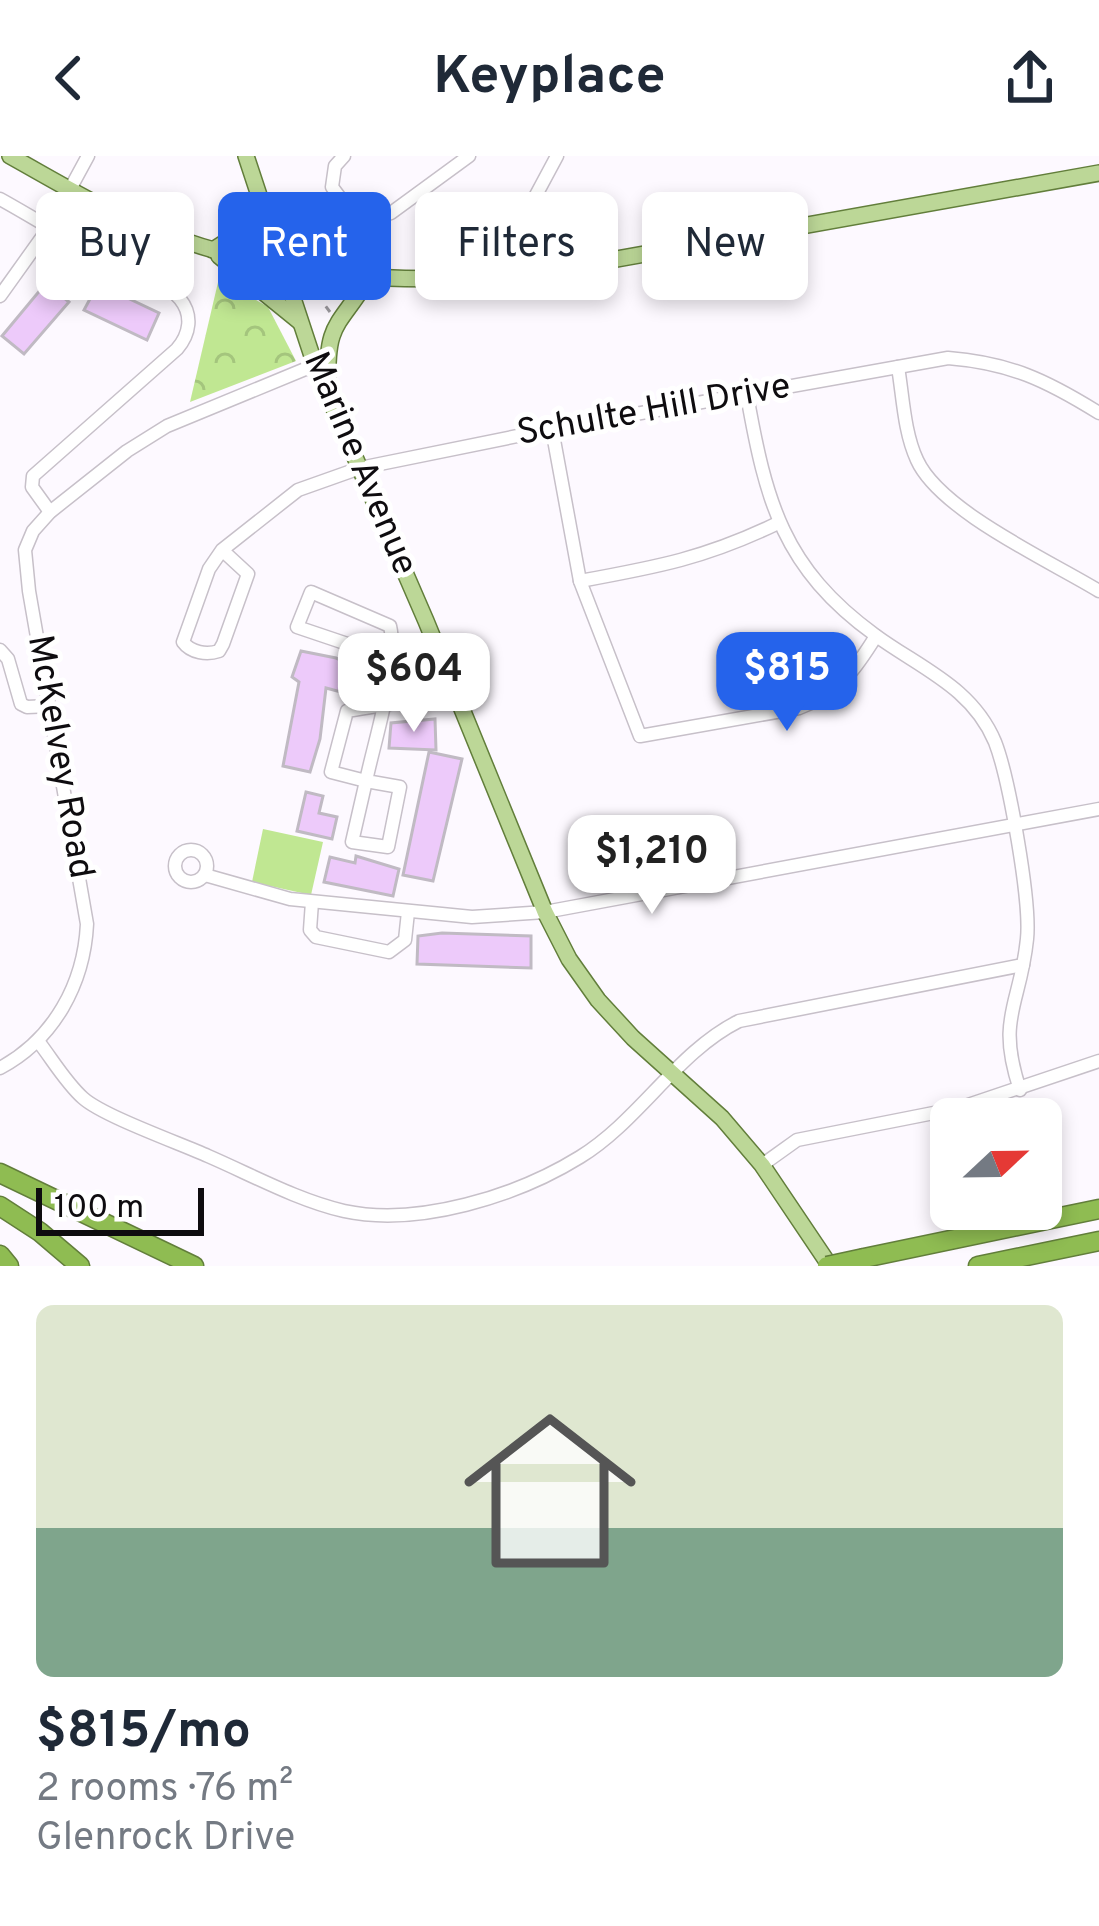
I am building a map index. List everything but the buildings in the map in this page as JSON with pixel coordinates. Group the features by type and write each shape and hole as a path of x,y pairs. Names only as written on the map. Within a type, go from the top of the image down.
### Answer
{"highway":[{"path":"0,1173 194,1266"},
{"path":"0,1206 80,1266"},
{"path":"828,1266 1099,1209"},
{"path":"978,1266 1099,1241"},
{"path":"0,1255 9,1266"}],"main road":[{"path":"10,156 143,226 218,252"},
{"name":"Marine Avenue","path":"246,156 257,192"},
{"path":"618,259 1099,173"},
{"path":"212,251 218,247"},
{"path":"212,251 300,322"},
{"name":"Marine Avenue","path":"292,300 315,365 568,959 633,1038 722,1118 762,1165 828,1266"},
{"path":"328,394 327,348 347,300"}],"street":[{"path":"68,192 88,156"},
{"path":"344,156 335,166 332,188 346,207 373,219 391,213 470,156"},
{"path":"538,192 557,156"},
{"path":"0,200 36,219"},
{"path":"0,296 36,246"},
{"path":"50,512 32,488 33,476 177,349 189,325 180,300"},
{"name":"Schulte Hill Drive","path":"222,550 248,574 224,644 208,655 183,642 209,569 222,550 298,490 360,468 948,358 991,361 1054,385 1099,412"},
{"name":"McKelvey Road","path":"0,1068 38,1041 73,990 88,923 25,564 28,539 50,512 152,434 315,365"},
{"path":"898,367 917,460 933,483 961,508 1099,591"},
{"path":"747,395 765,490 806,571 877,636 936,672 975,708 994,740 1027,904 1023,964 1007,1025 1008,1053 1020,1090"},
{"path":"552,429 580,581 640,736 822,700 854,673 877,636"},
{"path":"580,581 688,561 778,523"},
{"path":"392,659 297,626 311,592 390,626 395,648 381,706 366,781 352,842 388,847 400,787 366,781 332,772 347,710 381,706 454,691"},
{"path":"0,650 8,659 21,704 50,706"},
{"path":"205,875 312,902 472,917 545,912 1099,809"},
{"path":"312,902 310,930 316,937 389,952 405,940 408,912"},
{"path":"38,1041 88,1102 305,1198 345,1211 428,1211 477,1202 582,1156 638,1111 716,1032 739,1021 1023,964"},
{"path":"762,1165 797,1140 959,1108 1099,1060"}],"path":[{"path":"316,300 331,313"}],"green space":[{"path":"218,282 218,300 256,300 268,307 296,361 190,402"},
{"path":"263,829 323,842 311,895 252,882"}]}
